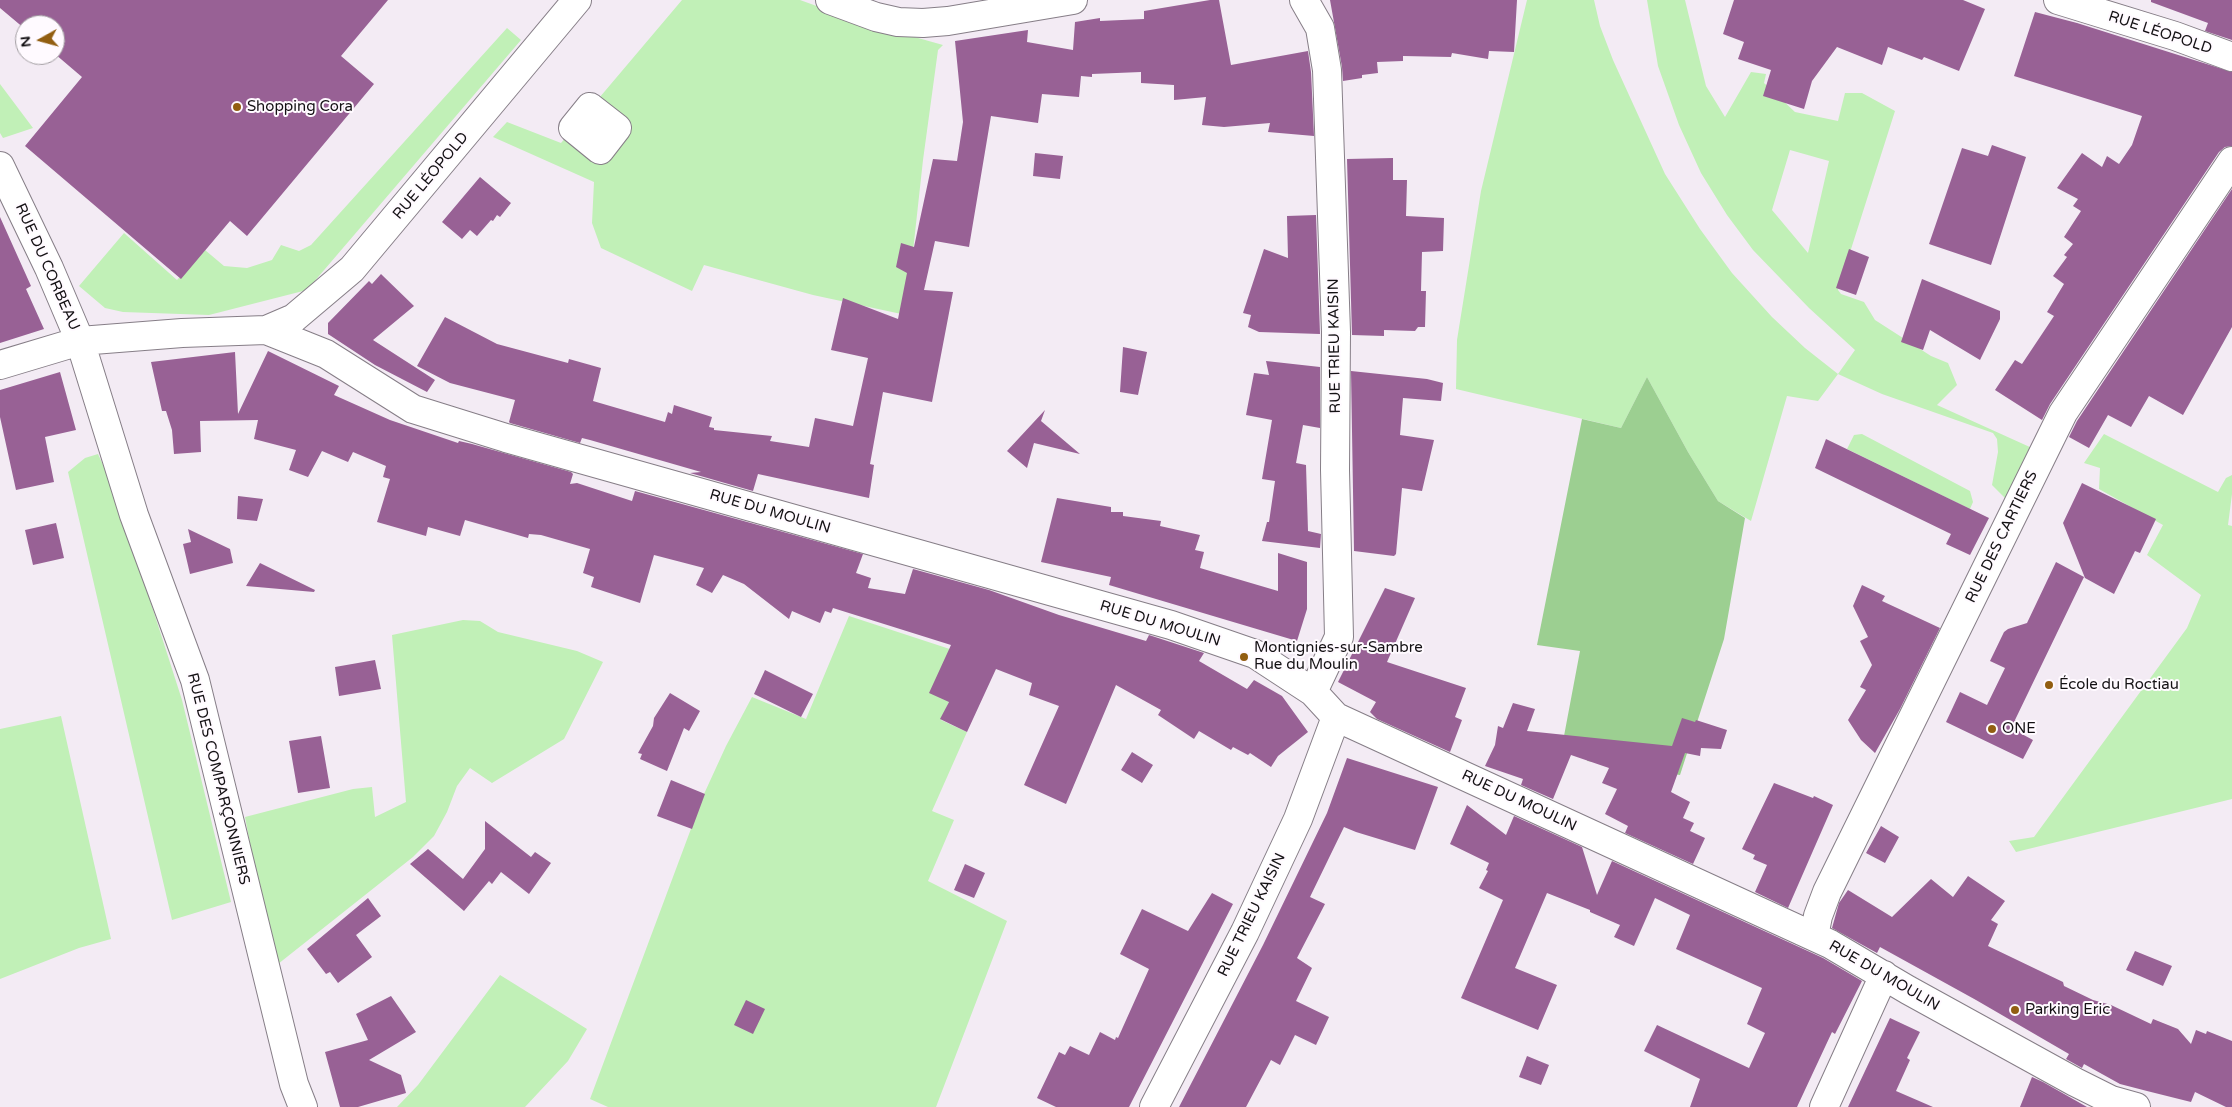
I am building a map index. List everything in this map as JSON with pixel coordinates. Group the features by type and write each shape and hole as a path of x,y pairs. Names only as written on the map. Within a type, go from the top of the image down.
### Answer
{"street":[{"name":"RUE LÉOPOLD","path":"266,330 294,318 352,269 577,0"},
{"path":"830,0 876,17 898,22 923,23 948,21 1074,0"},
{"name":"RUE TRIEU KAISIN","path":"1304,0 1320,28 1327,70 1336,332 1335,470 1339,637 1313,692"},
{"name":"RUE LÉOPOLD","path":"2058,0 2175,36 2232,57"},
{"name":"RUE DES CARTIERS","path":"1814,936 1818,916 1827,892 2062,413 2232,161"},
{"name":"RUE DU CORBEAU","path":"0,166 50,268 80,341"},
{"path":"0,365 80,341 182,333 266,330"},
{"name":"RUE DU MOULIN","path":"266,330 326,354 412,409 506,438 1171,625 1255,654 1313,692 1336,717 1814,936 2075,1082 2111,1100 2136,1107"},
{"name":"RUE DES COMPARÇONNIERS","path":"80,341 134,515 195,680 294,1084 302,1107"},
{"name":"RUE TRIEU KAISIN","path":"1154,1107 1245,932 1298,819 1336,717"},
{"path":"1824,1107 1884,975"}],"green space":[{"path":"682,0 800,0 861,22 943,45 938,50 923,160 906,315 813,295 704,265 692,291 601,248 592,223 594,182 493,137 507,122 561,143"},
{"path":"1527,0 1594,0 1600,26 1613,60 1665,174 1700,229 1732,273 1772,317 1805,348 1838,374 1818,401 1787,396 1751,521 1718,501 1688,452 1647,377 1621,428 1456,389 1457,340 1481,191"},
{"path":"1647,0 1685,0 1706,86 1725,117 1751,72 1766,74 1764,83 1795,112 1838,121 1845,93 1862,93 1895,111 1838,290 1841,294 1864,302 1875,320 1931,356 1948,363 1957,385 1937,405 2032,448 2005,498 1992,485 1998,452 1997,439 1993,433 1882,394 1838,374 1855,350 1809,308 1753,250 1727,215 1701,173 1679,125 1658,66","holes":["1790,150 1829,161 1808,253 1772,210"]},
{"path":"507,28 521,40 307,290 209,315 123,312 105,308 79,286 124,233 177,280 205,250 224,266 247,268 272,260 281,245 299,251 311,245"},
{"path":"0,84 33,128 3,138 0,133"},
{"path":"1647,377 1688,452 1718,501 1745,518 1724,639 1680,775 1587,761 1595,739 1564,736 1580,651 1537,645 1582,419 1621,428"},
{"path":"1862,434 1970,491 1973,502 1970,509 1847,449 1854,435"},
{"path":"2104,434 2218,492 2226,478 2232,475 2232,494 2228,525 2232,526 2232,799 2016,852 2009,841 2034,837 2187,628 2201,595 2147,555 2163,525 2099,489 2100,468 2084,463"},
{"path":"98,454 115,491 182,700 231,902 172,920 68,472 85,458"},
{"path":"849,616 965,654 961,674 941,720 967,732 932,811 954,820 928,881 1007,921 936,1107 608,1107 590,1099 704,794 726,746 752,697 806,719"},
{"path":"463,620 480,621 498,632 577,651 603,662 564,739 492,783 470,768 457,786 447,812 434,836 413,857 273,968 245,817 353,789 372,787 375,817 406,802 392,635"},
{"path":"61,716 111,939 79,948 0,979 0,729"},
{"path":"500,975 587,1029 568,1061 525,1107 397,1107 418,1085"}],"building":[{"name":"Shopping Cora","path":"0,0 388,0 341,56 374,84 247,236 230,221 181,279 25,146 82,77 65,63 65,15 15,15 15,21 0,8"},
{"path":"1219,0 1231,65 1308,51 1311,72 1314,136 1268,132 1270,123 1224,127 1202,125 1206,97 1174,100 1174,85 1141,83 1141,72 1092,74 1092,77 1081,76 1079,97 1042,94 1038,123 991,116 969,247 935,241 924,290 953,292 932,402 883,392 870,464 874,465 869,498 758,474 753,491 690,473 701,472 590,440 582,438 580,443 510,423 515,400 450,383 417,366 445,317 497,344 568,363 569,359 601,368 593,401 665,422 668,412 672,414 674,405 712,417 709,427 714,428 714,430 772,436 770,441 809,447 815,418 853,426 868,358 831,350 843,298 898,319 907,273 896,267 901,243 914,247 933,159 957,161 963,122 955,41 1028,30 1027,42 1073,50 1075,22 1100,18 1100,21 1144,19 1144,11"},
{"path":"1330,0 1517,0 1514,52 1489,51 1488,59 1452,53 1451,57 1403,56 1403,61 1377,62 1378,73 1362,75 1362,78 1343,81"},
{"path":"1734,0 1963,0 1985,9 1959,71 1924,57 1922,60 1888,47 1882,65 1837,47 1812,81 1804,109 1763,96 1771,70 1738,59 1744,42 1723,34"},
{"path":"2151,0 2232,0 2232,40 2205,31 2208,23 2151,2"},
{"path":"2035,12 2077,23 2232,72 2232,146 2225,147 2219,152 2050,404 2042,420 1995,390 2015,360 2022,364 2054,316 2047,312 2064,284 2053,276 2067,257 2064,255 2073,244 2064,237 2081,211 2073,206 2078,199 2057,188 2082,153 2102,167 2107,156 2119,164 2132,145 2142,116 2014,76"},
{"path":"1992,145 2026,157 1991,265 1929,244 1962,148 1988,156"},
{"path":"1035,153 1063,156 1060,179 1033,176"},
{"path":"1393,158 1393,180 1407,180 1406,216 1444,218 1443,251 1422,252 1421,291 1426,291 1425,327 1418,327 1415,331 1384,330 1384,336 1352,335 1347,159"},
{"path":"480,177 511,203 500,217 497,215 477,236 470,230 462,239 442,222"},
{"path":"2232,189 2232,327 2183,415 2149,396 2131,427 2108,415 2089,448 2069,437 2077,421"},
{"path":"1316,215 1320,334 1259,332 1248,327 1251,315 1243,313 1264,249 1288,258 1287,216"},
{"path":"0,217 31,286 26,289 44,329 0,343"},
{"path":"1849,249 1869,257 1856,295 1836,288"},
{"path":"381,274 414,306 373,340 435,380 427,392 375,365 328,334 328,323 369,281 372,284"},
{"path":"1922,279 2000,311 2000,319 1980,360 1930,330 1923,350 1901,342"},
{"path":"1123,347 1147,352 1138,395 1120,392"},
{"path":"268,351 339,386 334,395 390,420 458,443 459,441 472,444 571,472 573,474 570,484 577,483 632,501 635,491 863,554 856,573 871,578 868,588 905,594 913,569 989,590 1059,615 1146,641 1149,635 1204,653 1199,661 1247,689 1254,680 1282,696 1308,732 1278,756 1271,767 1250,753 1248,755 1233,747 1231,750 1199,731 1194,739 1158,715 1161,710 1116,685 1066,804 1024,785 1059,706 1029,695 1032,683 996,669 967,732 940,719 949,702 929,693 951,645 833,608 831,613 825,611 820,623 792,611 789,619 744,584 723,575 712,593 696,585 704,568 654,555 640,603 591,587 594,577 583,573 590,549 541,535 529,534 528,538 465,520 460,536 428,527 426,536 377,522 390,479 383,477 386,466 353,452 348,462 322,451 308,477 289,470 296,450 254,439 258,420 200,421 201,452 174,454 172,430 166,411 162,411 151,362 235,352 238,414"},
{"path":"1266,361 1320,367 1320,428 1303,425 1296,463 1306,465 1308,531 1321,534 1320,548 1262,541 1267,522 1269,522 1275,481 1262,479 1272,420 1246,415 1254,373 1269,375"},
{"path":"1351,371 1427,379 1443,383 1441,401 1403,398 1400,435 1434,440 1422,491 1402,488 1396,554 1394,556 1354,551"},
{"path":"60,372 76,430 45,437 54,482 16,490 0,417 0,390"},
{"path":"1045,410 1041,421 1080,454 1034,443 1027,468 1007,451"},
{"path":"1826,439 1989,518 1970,555 1946,544 1951,534 1815,468"},
{"path":"2082,483 2156,519 2140,553 2135,551 2114,594 2085,578 2063,523"},
{"path":"238,496 263,499 257,521 237,519"},
{"path":"1057,498 1111,507 1111,512 1123,512 1123,516 1161,521 1160,526 1200,535 1195,550 1204,552 1200,568 1278,591 1278,553 1307,562 1307,609 1297,641 1109,585 1111,577 1041,562"},
{"path":"56,523 64,558 33,565 25,530"},
{"path":"188,529 230,549 233,563 190,574 183,544 191,542"},
{"path":"2056,562 2084,577 2015,720 2024,725 2020,733 2033,740 2023,759 1946,722 1960,692 1987,705 2005,668 1990,661 2004,632 2027,623"},
{"path":"260,563 315,590 314,592 246,586"},
{"path":"1862,585 1885,596 1882,601 1940,628 1900,709 1875,753 1861,740 1848,720 1866,690 1860,687 1872,665 1860,641 1868,637 1853,606"},
{"path":"1385,588 1415,598 1387,662 1466,688 1455,717 1462,720 1450,752 1377,719 1370,712 1376,702 1338,682"},
{"path":"375,660 381,689 339,696 335,667"},
{"path":"765,670 813,694 801,717 754,694"},
{"path":"670,693 700,711 689,731 684,728 667,771 640,759 642,754 638,753 653,726 654,718"},
{"path":"1513,703 1535,709 1527,731 1672,746 1682,718 1695,722 1696,720 1727,730 1721,749 1701,748 1700,756 1685,753 1671,792 1690,802 1683,818 1694,823 1690,831 1705,838 1693,864 1625,833 1628,826 1605,814 1617,789 1602,783 1609,768 1571,755 1553,799 1521,785 1523,779 1485,766 1495,745 1498,726 1503,728"},
{"path":"321,736 330,788 298,793 289,741"},
{"path":"1132,752 1153,765 1142,783 1121,770"},
{"path":"1347,758 1438,787 1415,850 1344,827 1310,897 1325,904 1297,958 1312,968 1296,1001 1329,1017 1316,1045 1295,1035 1280,1065 1271,1060 1246,1107 1179,1107 1263,945 1327,813"},
{"path":"671,780 705,794 692,829 657,816"},
{"path":"1774,783 1813,798 1814,796 1833,805 1788,908 1755,892 1767,865 1753,859 1755,855 1742,849"},
{"path":"1467,805 1506,835 1514,816 1582,847 1597,895 1612,861 1823,958 1862,981 1835,1034 1832,1032 1797,1107 1690,1107 1700,1079 1644,1051 1657,1025 1749,1068 1765,1033 1747,1024 1762,988 1676,949 1690,915 1655,898 1634,946 1614,937 1620,925 1590,912 1590,910 1547,893 1515,968 1557,985 1538,1030 1461,998 1503,900 1479,888 1488,871 1486,870 1489,863 1450,844"},
{"path":"485,821 531,857 535,852 551,863 529,894 501,872 492,884 489,881 464,911 410,864 428,849 463,879 485,849"},
{"path":"1881,826 1899,837 1885,863 1866,853"},
{"path":"965,864 985,873 974,898 954,890"},
{"path":"1968,876 2005,901 1991,920 1998,924 1988,946 2063,982 2064,986 2093,1000 2111,1005 2151,1024 2153,1019 2178,1029 2191,1044 2196,1030 2206,1034 2207,1031 2232,1041 2232,1107 2226,1107 2195,1092 2191,1102 2120,1084 2084,1064 2082,1068 2066,1059 2069,1054 1976,1000 1880,947 1877,953 1832,928 1839,903 1848,890 1892,917 1931,879 1953,897"},
{"path":"1212,893 1233,904 1129,1107 1056,1107 1037,1098 1059,1052 1065,1055 1070,1046 1089,1055 1100,1032 1115,1040 1116,1037 1118,1038 1149,969 1120,954 1142,909 1188,931"},
{"path":"368,898 381,916 356,935 372,957 338,983 330,972 326,974 307,949"},
{"path":"2135,951 2172,966 2163,986 2126,970"},
{"path":"391,996 416,1032 369,1060 401,1075 406,1093 358,1107 340,1107 325,1052 368,1040 356,1014"},
{"path":"746,1000 765,1009 753,1034 734,1025"},
{"path":"1890,1018 1920,1032 1907,1058 1910,1060 1896,1091 1933,1107 1848,1107"},
{"path":"1527,1056 1549,1065 1541,1085 1519,1077"},
{"path":"2032,1077 2043,1082 2087,1107 2020,1107"}],"place":[{"name":"Shopping Cora","path":"237,107"},
{"name":"Montignies-sur-Sambre Rue du Moulin","path":"1244,657"},
{"name":"École du Roctiau","path":"2049,685"},
{"name":"ONE","path":"1992,729"},
{"name":"Parking Eric","path":"2015,1010"}]}
